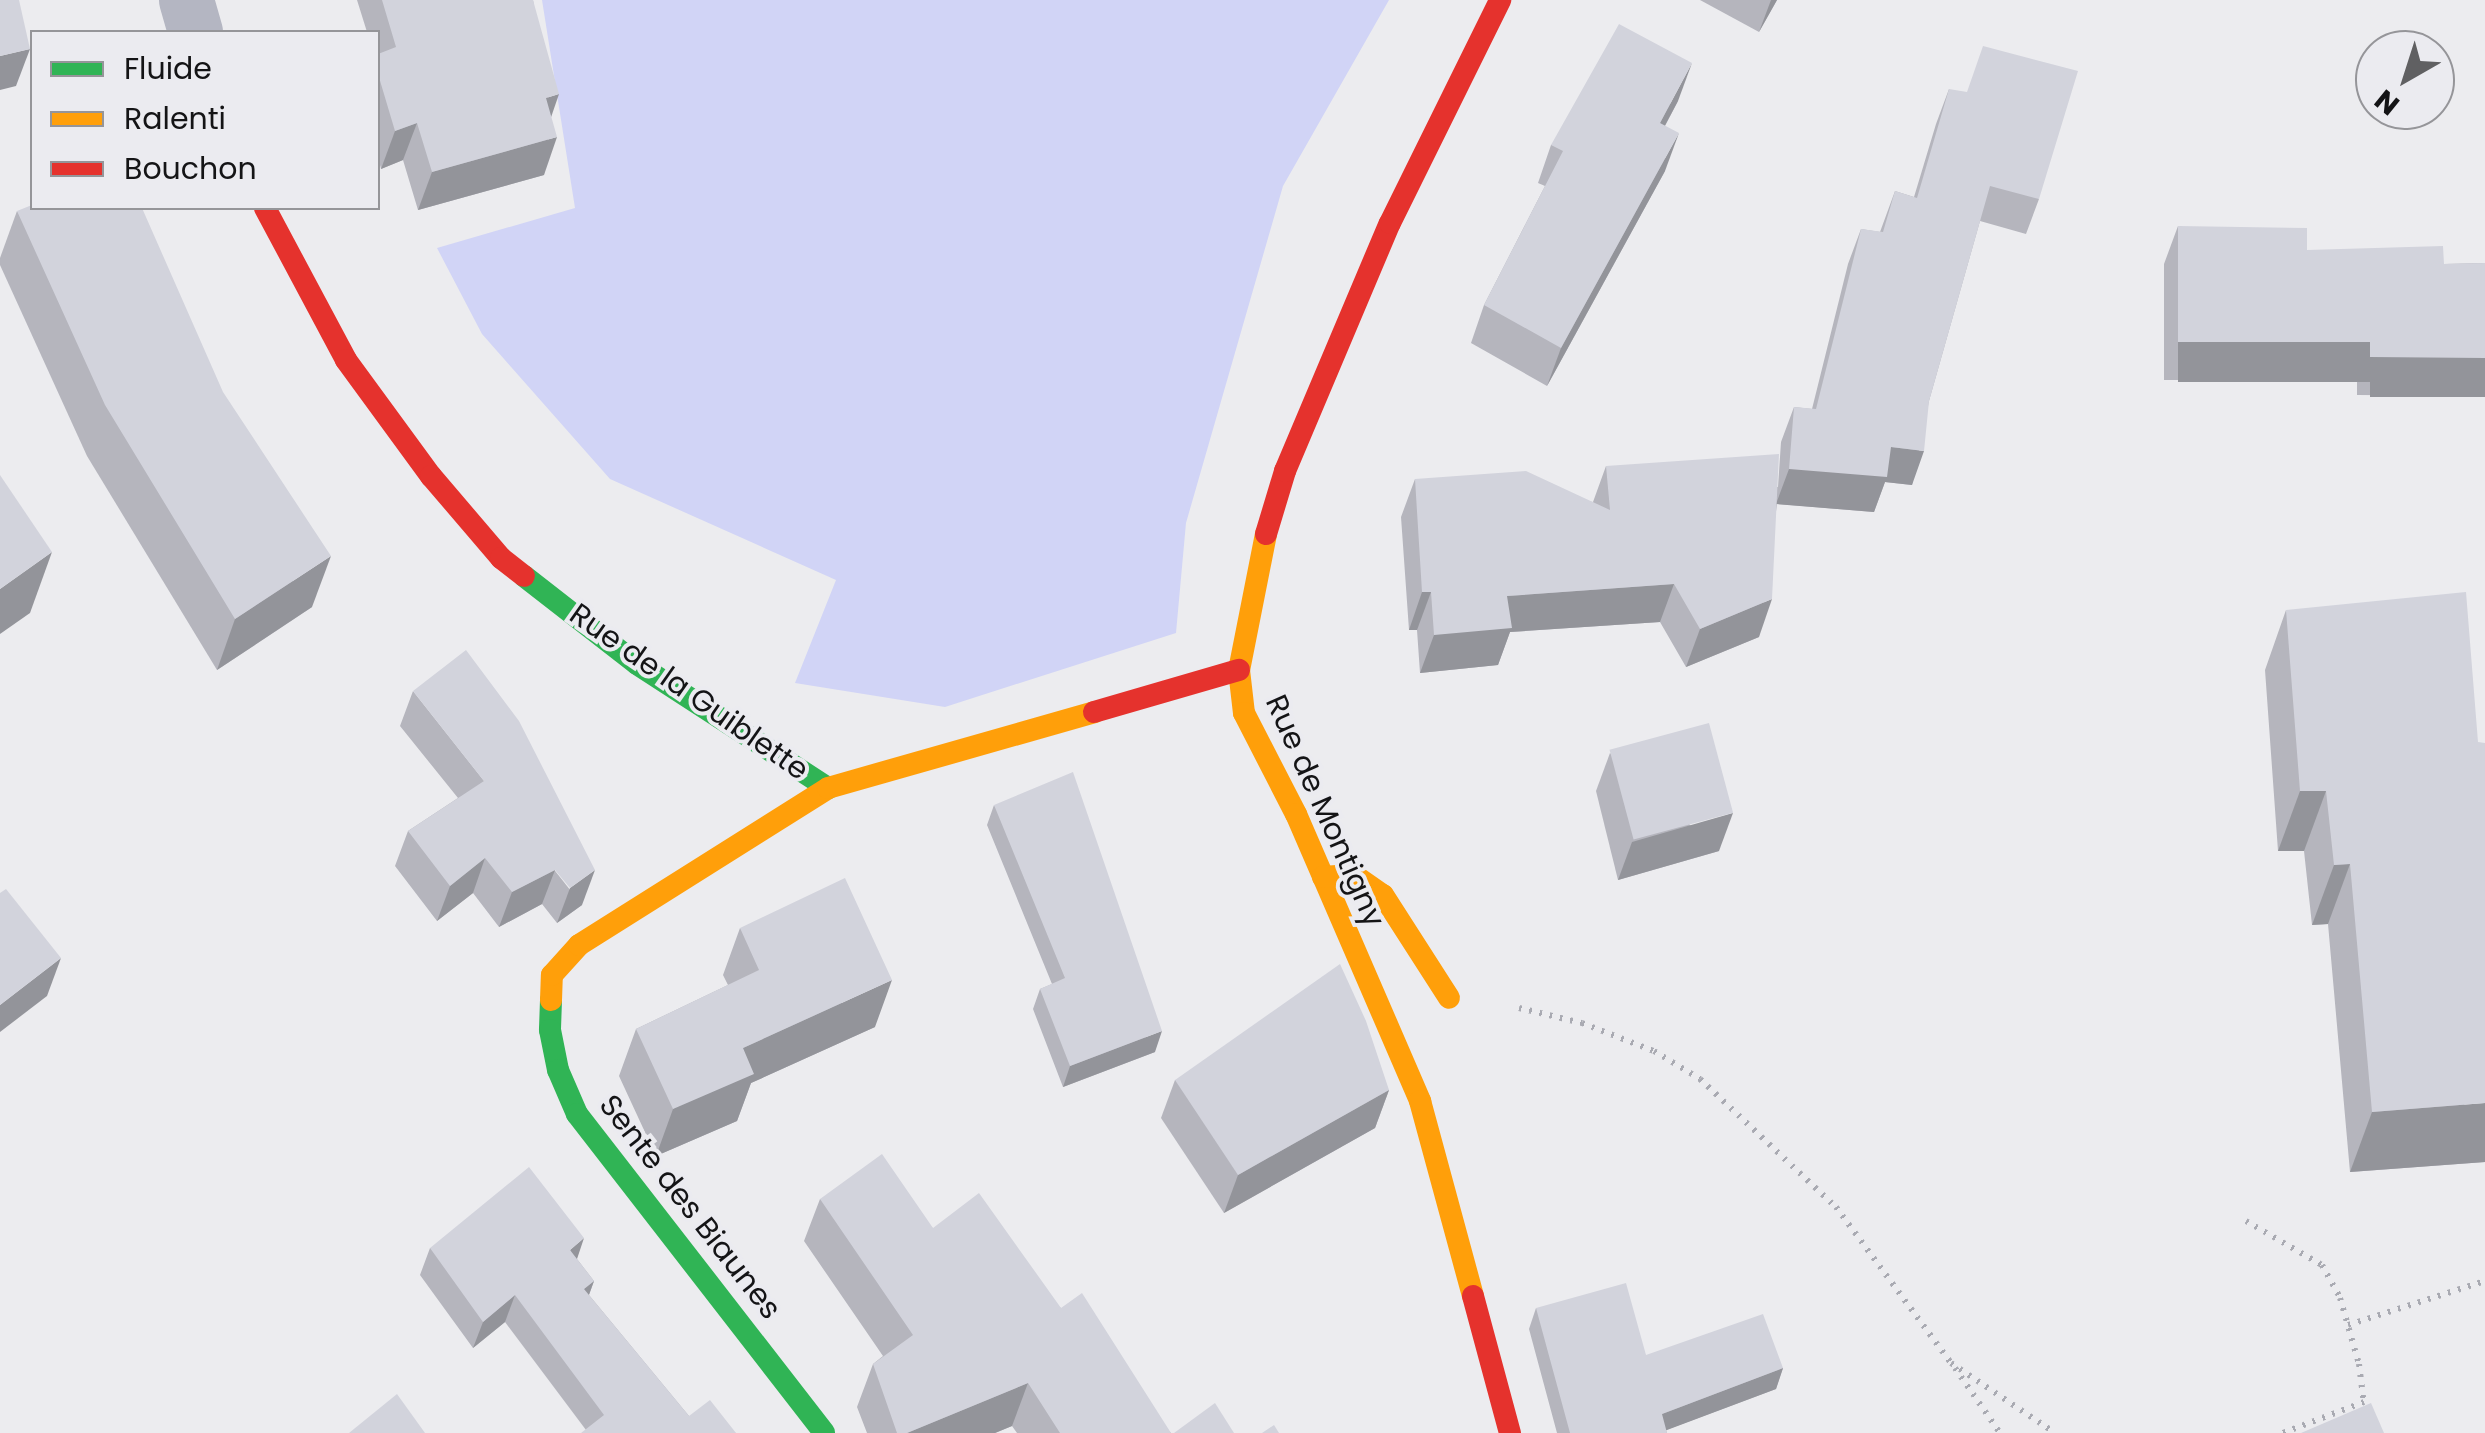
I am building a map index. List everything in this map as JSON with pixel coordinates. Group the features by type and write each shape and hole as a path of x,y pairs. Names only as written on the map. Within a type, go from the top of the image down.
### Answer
{"street":[{"path":"186,0 195,30"},
{"name":"Rue de Montigny","path":"1500,0 1390,223 1285,472 1256,568 1239,670 1244,713 1323,877 1420,1101 1510,1433"},
{"name":"Rue de la Guiblette","path":"266,210 284,252 346,360 431,476 501,558 637,664 828,788 1239,670"},
{"name":"Sente des Biaunes","path":"824,1433 578,1114 558,1070 548,1007 552,975 579,945 828,788"},
{"path":"1323,877 1354,875 1382,895 1448,998"}],"path":[{"path":"1448,998 1582,1022 1654,1051 1700,1079 1836,1207 2000,1433"},
{"path":"2246,1221 2322,1265 2340,1298 2364,1402 2283,1433"},
{"path":"2348,1326 2485,1281"},
{"path":"1952,1362 2055,1433"}],"shaded area":[{"path":"542,0 1389,0 1283,186 1186,523 1176,633 945,707 795,683 836,580 610,479 482,334 437,248 575,208"}],"building":[{"path":"0,0 19,0 30,49 0,56"},
{"path":"382,0 533,0 559,94 546,98 557,137 432,172 417,123 395,131 380,81 380,53 396,47"},
{"path":"1619,24 1692,63 1660,123 1679,133 1561,348 1484,305 1563,151 1551,145"},
{"path":"1983,46 2078,71 2039,199 1990,186 1929,401 1924,451 1891,447 1887,477 1789,469 1794,407 1816,409 1861,229 1883,232 1895,191 1917,198 1949,89 1967,92"},
{"path":"30,206 30,210 143,210 223,392 331,556 235,619 105,405 17,211"},
{"path":"2178,226 2307,228 2307,250 2443,246 2444,264 2485,263 2485,358 2370,357 2370,342 2178,342"},
{"path":"1779,454 1772,599 1700,629 1674,584 1507,596 1512,628 1434,635 1431,592 1422,592 1415,479 1526,471 1610,510 1606,466"},
{"path":"0,475 52,552 0,589"},
{"path":"2466,592 2478,742 2485,743 2485,1103 2372,1112 2350,864 2334,865 2326,791 2300,791 2286,610"},
{"path":"466,650 519,721 595,870 570,888 555,870 512,892 485,858 450,886 408,831 484,781 413,691"},
{"path":"1709,723 1733,813 1634,839 1610,750"},
{"path":"1073,772 1162,1031 1070,1066 1040,989 1065,978 994,805"},
{"path":"845,878 892,980 743,1048 754,1074 673,1109 636,1029 759,970 740,928"},
{"path":"6,889 61,958 0,1005 0,893"},
{"path":"1340,964 1366,1021 1389,1090 1238,1175 1175,1080"},
{"path":"882,1154 933,1228 979,1193 1061,1308 1082,1293 1171,1433 1060,1433 1028,1383 907,1433 897,1433 873,1364 913,1335 820,1199"},
{"path":"529,1167 584,1238 570,1250 594,1281 584,1289 689,1416 710,1400 736,1433 581,1433 604,1415 515,1295 483,1322 430,1248"},
{"path":"1626,1283 1646,1355 1763,1314 1783,1368 1662,1414 1667,1433 1570,1433 1536,1308"},
{"path":"397,1394 425,1433 349,1433"},
{"path":"1215,1403 1234,1433 1174,1433"},
{"path":"2371,1403 2384,1433 2301,1433"},
{"path":"1274,1425 1279,1433 1262,1433"}],"traffic: fast":[{"path":"524,576 637,664 828,788"},
{"path":"551,1000 550,1030 558,1070 577,1114 824,1433"}],"traffic: slow":[{"path":"1266,534 1239,670 1244,713 1296,814 1420,1101 1473,1296"},
{"path":"551,1000 552,975 579,945 828,788 1094,712"},
{"path":"1323,877 1354,875 1383,895 1449,998"}],"traffic: jam":[{"path":"1266,534 1285,471 1390,223 1500,0"},
{"path":"266,210 346,360 431,476 501,558 524,576"},
{"path":"1094,712 1239,670"},
{"path":"1473,1296 1510,1433"}]}
